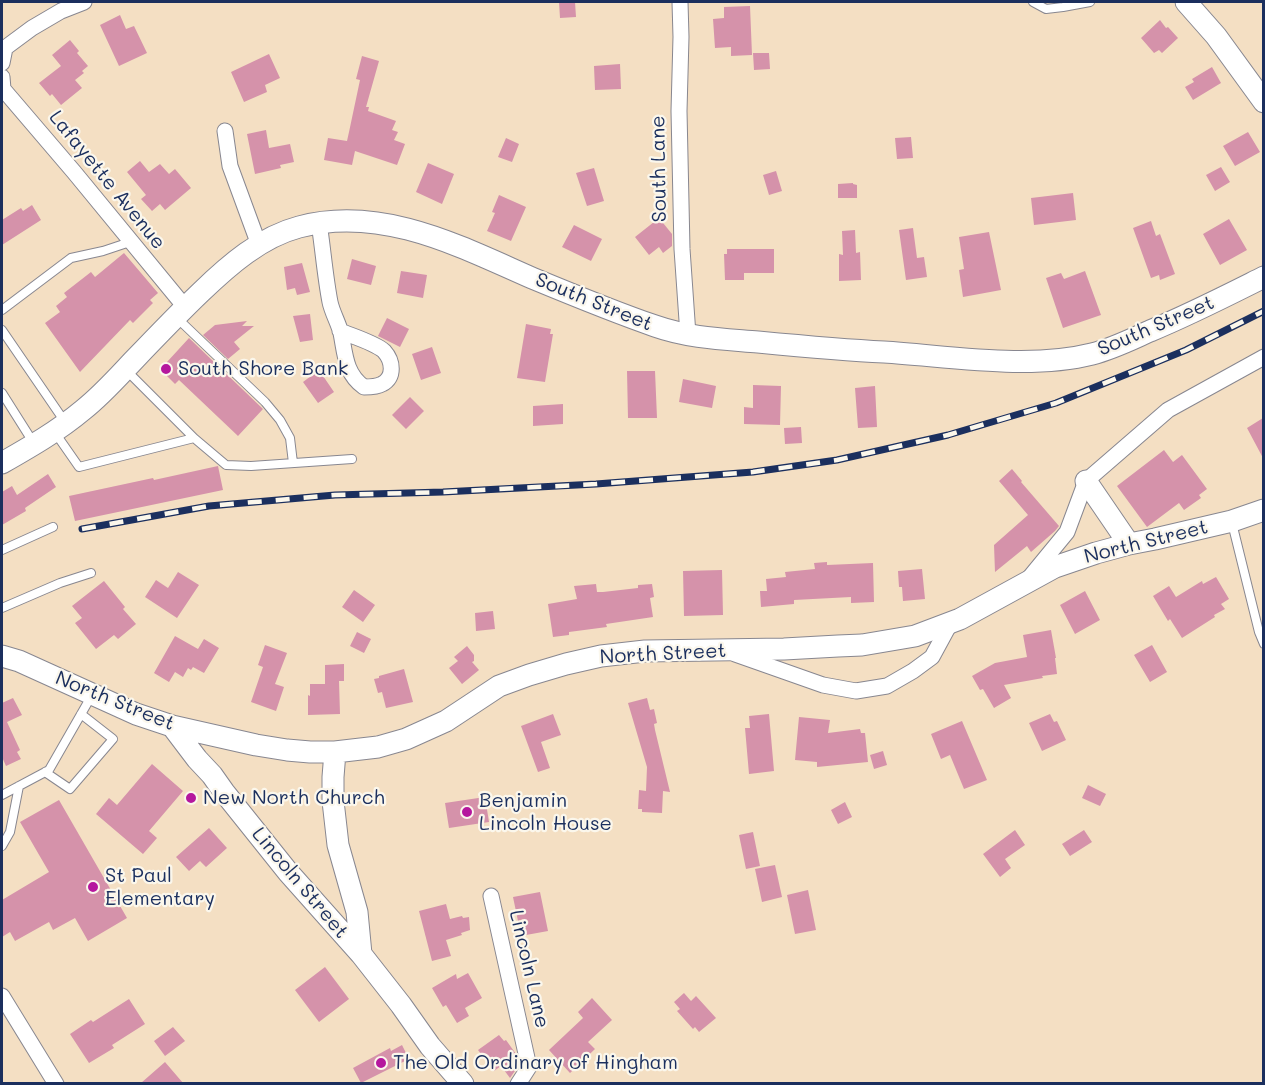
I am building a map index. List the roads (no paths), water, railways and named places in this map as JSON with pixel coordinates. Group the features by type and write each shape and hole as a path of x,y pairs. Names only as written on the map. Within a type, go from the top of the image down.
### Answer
{"main road":[{"path":"1186,2 1216,36 1263,102"},
{"name":"South Street","path":"2,463 83,411 180,312 229,266 259,245 286,231 319,223 360,220 398,226 425,234 581,299 659,328 688,335 814,348 972,359 1019,361 1061,359 1093,353 1172,322 1263,277"},
{"path":"1086,481 1129,544"},
{"name":"North Street","path":"2,656 19,661 136,714 172,726 267,747 310,752 335,752 378,747 406,739 446,721 499,686 566,663 645,651 784,649 862,645 915,636 969,614 1055,567 1096,553 1232,521 1263,510"},
{"name":"Lincoln Street","path":"172,726 288,872 361,954 430,1046 463,1083"},
{"name":"Lincoln Street","path":"335,752 333,801 338,845 357,912 361,954"}],"street":[{"path":"2,63 5,48 61,11 84,2"},
{"name":"South Lane","path":"680,2 679,111 682,249 688,335"},
{"name":"Lafayette Avenue","path":"2,77 3,88 130,242 180,312"},
{"path":"225,132 230,166 259,245"},
{"path":"319,223 331,305 340,332"},
{"path":"1024,584 1067,532 1086,481 1168,410 1263,357"},
{"path":"724,650 823,685 856,691 887,686 914,671 932,657 951,622"},
{"name":"Lincoln Lane","path":"491,896 529,1067 518,1083"},
{"path":"2,996 56,1083"}],"lane":[{"path":"1033,2 1046,9 1090,2"},
{"path":"2,310 71,258 130,242"},
{"path":"180,312 280,420 290,438 293,463"},
{"path":"2,330 60,427 79,467 194,438"},
{"path":"125,369 194,438 225,465 251,466 352,459"},
{"path":"2,393 34,444"},
{"path":"1232,521 1263,644"},
{"path":"2,550 53,528"},
{"path":"2,608 60,583 91,573"},
{"path":"2,795 49,770 92,693"},
{"path":"45,772 70,789 113,739 81,714"},
{"path":"2,846 10,832 19,786"}],"railway":[{"path":"82,529 209,506 335,495 596,484 753,472 837,460 948,435 1056,403 1186,350 1264,311"}],"place":[{"name":"South Shore Bank","path":"166,369"},
{"name":"New North Church","path":"191,798"},
{"name":"Benjamin Lincoln House","path":"467,812"},
{"name":"St Paul Elementary","path":"93,887"},
{"name":"The Old Ordinary of Hingham","path":"381,1063"}]}
